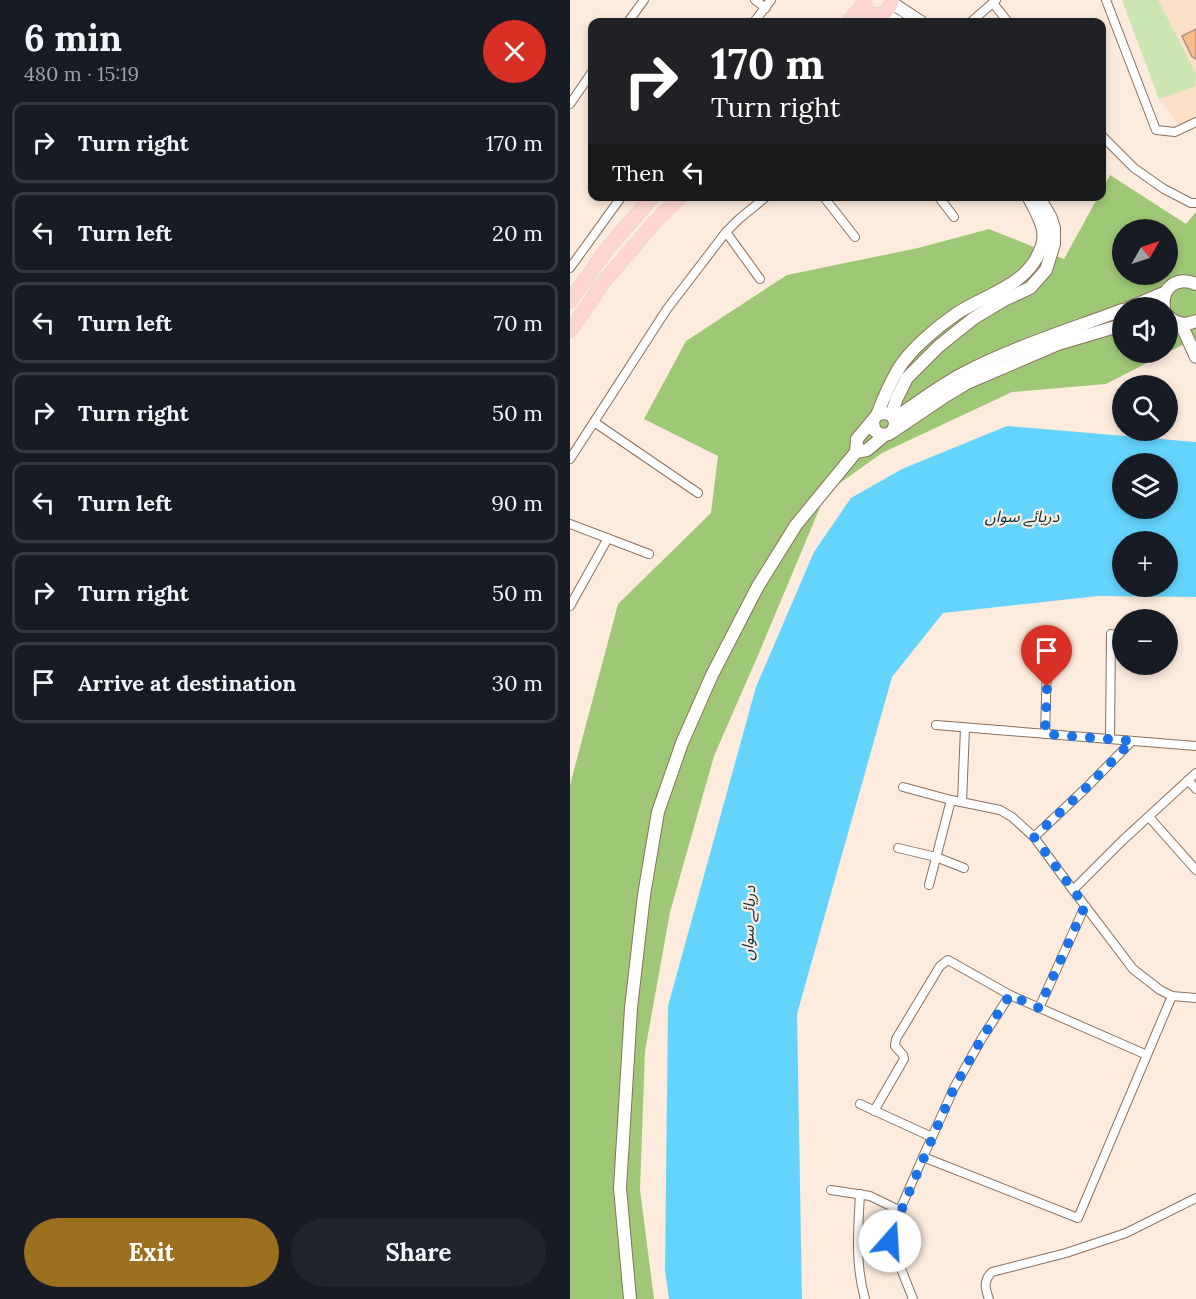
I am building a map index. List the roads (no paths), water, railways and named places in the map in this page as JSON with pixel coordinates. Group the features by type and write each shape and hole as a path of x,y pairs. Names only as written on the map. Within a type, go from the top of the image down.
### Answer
{"main road":[{"path":"864,2 870,13 884,11 908,18"},
{"path":"851,18 864,2"},
{"path":"570,301 607,249 649,201"},
{"path":"570,331 602,284 676,201"},
{"path":"1030,201 1043,227 1043,243 1038,257 1030,269 1009,286 956,314 919,345 900,366 886,391 873,426 877,433 889,434 895,428 893,417 897,398 907,378 939,346 974,318 1030,288 1046,270 1054,244 1054,228 1041,201"},
{"path":"1164,297 1173,284 1188,281 1196,284"},
{"path":"1154,297 1166,292"},
{"path":"893,417 965,373 1033,343 1112,314"},
{"path":"1178,322 1186,324 1196,321"},
{"path":"856,452 867,450 967,383 1059,344 1112,328"},
{"path":"1178,329 1195,354"},
{"path":"630,1299 620,1188 631,1008 644,895 658,812 682,743 712,675 758,586 796,525 856,452 857,440 882,412 893,417"}],"street":[{"path":"631,18 644,0"},
{"path":"755,0 768,4 757,18"},
{"path":"1106,0 1156,130 1175,132 1196,122"},
{"path":"976,18 994,2 1005,18"},
{"path":"570,104 588,78"},
{"path":"1106,140 1134,168 1164,189 1191,203 1196,203"},
{"path":"570,268 618,201"},
{"path":"570,459 668,309 726,232 761,201"},
{"path":"826,201 855,237"},
{"path":"942,201 954,217"},
{"path":"726,232 760,279"},
{"path":"594,422 698,492"},
{"path":"570,524 649,554"},
{"path":"570,606 608,538"},
{"path":"1110,739 1112,634"},
{"path":"1045,734 1047,664"},
{"path":"936,725 1196,746"},
{"path":"962,802 965,728"},
{"path":"1034,837 1132,741"},
{"path":"1073,890 1196,773"},
{"path":"1188,780 1196,789"},
{"path":"903,787 1000,810 1012,817 1034,837 1133,969 1160,990 1172,996 1196,998"},
{"path":"929,885 951,800"},
{"path":"1149,817 1196,870"},
{"path":"898,848 936,857 964,868"},
{"path":"1039,1008 1085,906"},
{"path":"874,1111 904,1059 903,1054 895,1046 896,1039 944,962 948,960 1010,995 1147,1055"},
{"path":"913,1299 890,1241 891,1229 954,1088 982,1038 1010,995"},
{"path":"923,1157 1078,1218 1172,996"},
{"path":"860,1104 932,1137"},
{"path":"831,1190 870,1196 901,1211"},
{"path":"860,1194 857,1245 865,1299"},
{"path":"989,1299 985,1284 992,1272 1066,1253 1126,1233 1196,1198"}],"water":[{"name":"دریائے سواں","path":"1007,426 1112,435 1112,441 1196,442 1196,597 1178,597 1178,531 1112,531 1112,596 943,613 892,677 797,1014 802,1299 669,1299 665,1270 668,1006 756,687 814,552 851,498 902,469"}]}
